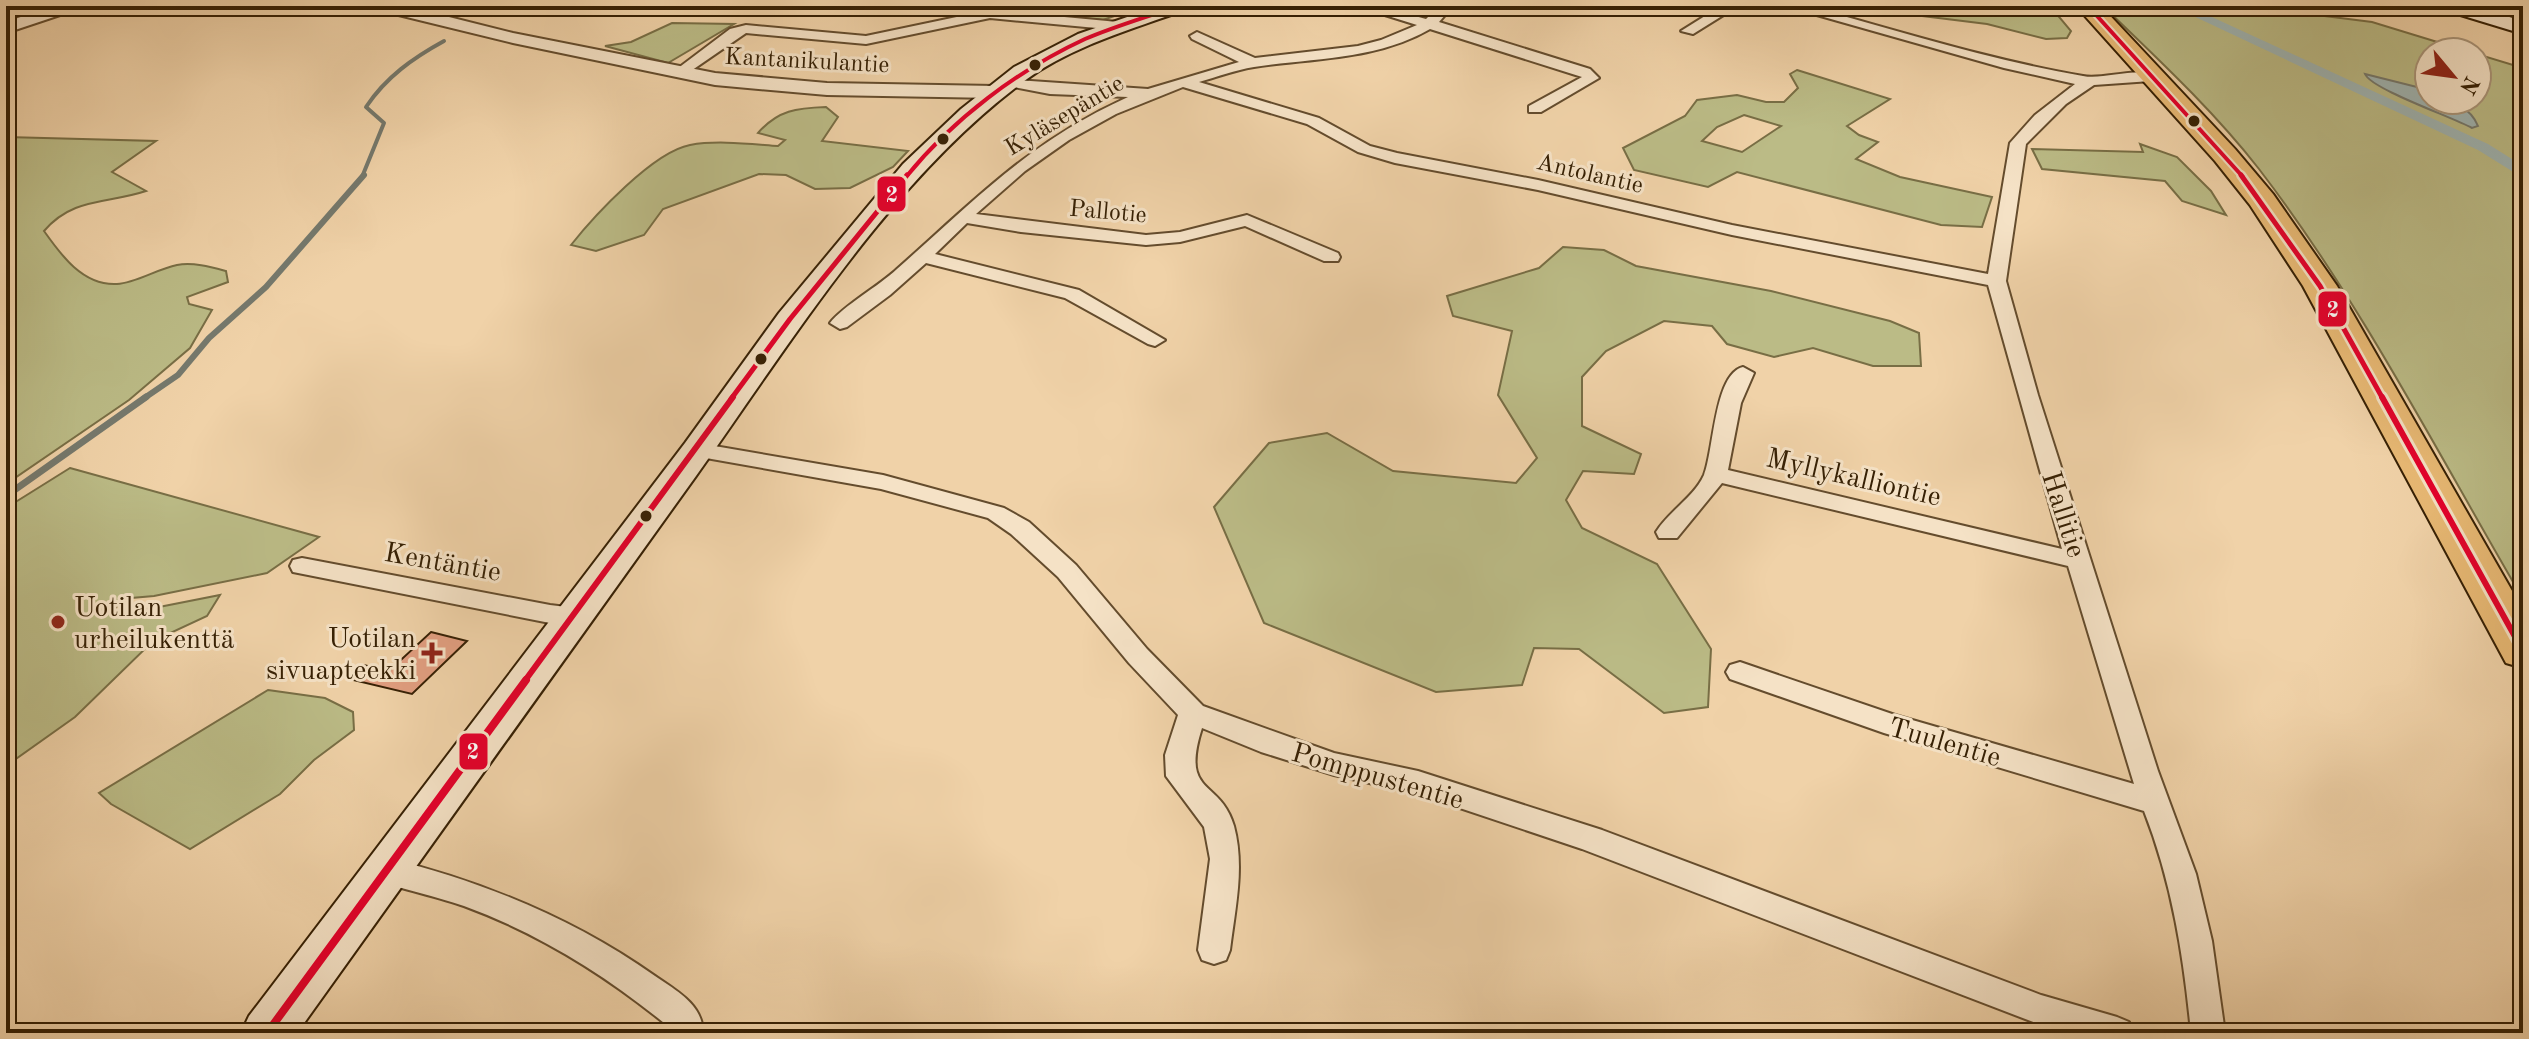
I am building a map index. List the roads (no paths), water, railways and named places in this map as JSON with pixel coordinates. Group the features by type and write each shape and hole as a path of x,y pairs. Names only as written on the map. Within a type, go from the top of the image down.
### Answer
{"highway":[{"path":"2088,6 2225,155 2262,200 2320,286 2523,651"}],"main road":[{"path":"267,1033 790,319 903,181 969,114 1001,87 1062,51 1118,26 1178,6"},
{"path":"2451,6 2520,25"}],"street":[{"path":"6,28 69,6"},
{"name":"Kantanikulantie","path":"384,6 513,38 680,72 762,85 1001,87"},
{"path":"415,14 434,6"},
{"path":"1363,6 1562,64 1592,78 1535,109"},
{"name":"Kyläsepäntie","path":"840,323 873,302 999,184 1033,157 1087,123 1148,93 1182,82 1253,63 1351,52 1385,43 1429,24 1446,6"},
{"path":"1688,31 1731,6"},
{"path":"1792,6 2009,65 2088,82 2118,77 2151,77"},
{"path":"680,72 735,32 746,29 866,40 993,10 1118,26"},
{"path":"1197,36 1253,63"},
{"name":"Antolantie","path":"1182,82 1313,121 1364,149 1395,158 1538,185 1743,233 1996,281"},
{"name":"Hallitie","path":"2088,82 2027,131 2018,143 1996,281 2027,395 2153,802 2174,849 2193,928 2208,1033"},
{"path":"1001,87 1148,93"},
{"name":"Pallotie","path":"964,217 1021,227 1146,240 1180,237 1247,220 1331,257"},
{"path":"924,257 1072,294 1155,340"},
{"path":"1668,532 1704,493 1716,474 1730,403 1743,373"},
{"name":"Pomppustentie","path":"697,450 883,482 996,513 1020,528 1067,571 1138,656 1193,713 1271,744 1334,764 1418,783 1591,839 2041,1021 2117,1033"},
{"name":"Myllykalliontie","path":"1716,474 2080,561"},
{"name":"Kentäntie","path":"302,566 550,614 574,615"},
{"name":"Tuulentie","path":"1740,672 1808,699 1889,725 2153,802"},
{"path":"1193,713 1179,755 1181,776 1218,823 1225,859 1214,950"},
{"path":"387,871 443,884 527,915 645,985 686,1020 686,1033"}],"water":[{"path":"2365,74 2413,86 2413,102 2396,95"},
{"path":"2444,116 2472,116 2478,126 2472,128"}],"waterway":[{"path":"2178,6 2483,147 2523,173"},
{"path":"362,177 384,123 366,107 382,86 401,69 444,41"},
{"path":"143,399 178,375 209,338 266,287 364,175"},
{"path":"6,496 146,397"}],"place":[{"name":"Uotilan urheilukenttä","path":"58,622"},
{"name":"Uotilan sivuapteekki","path":"432,653"}]}
